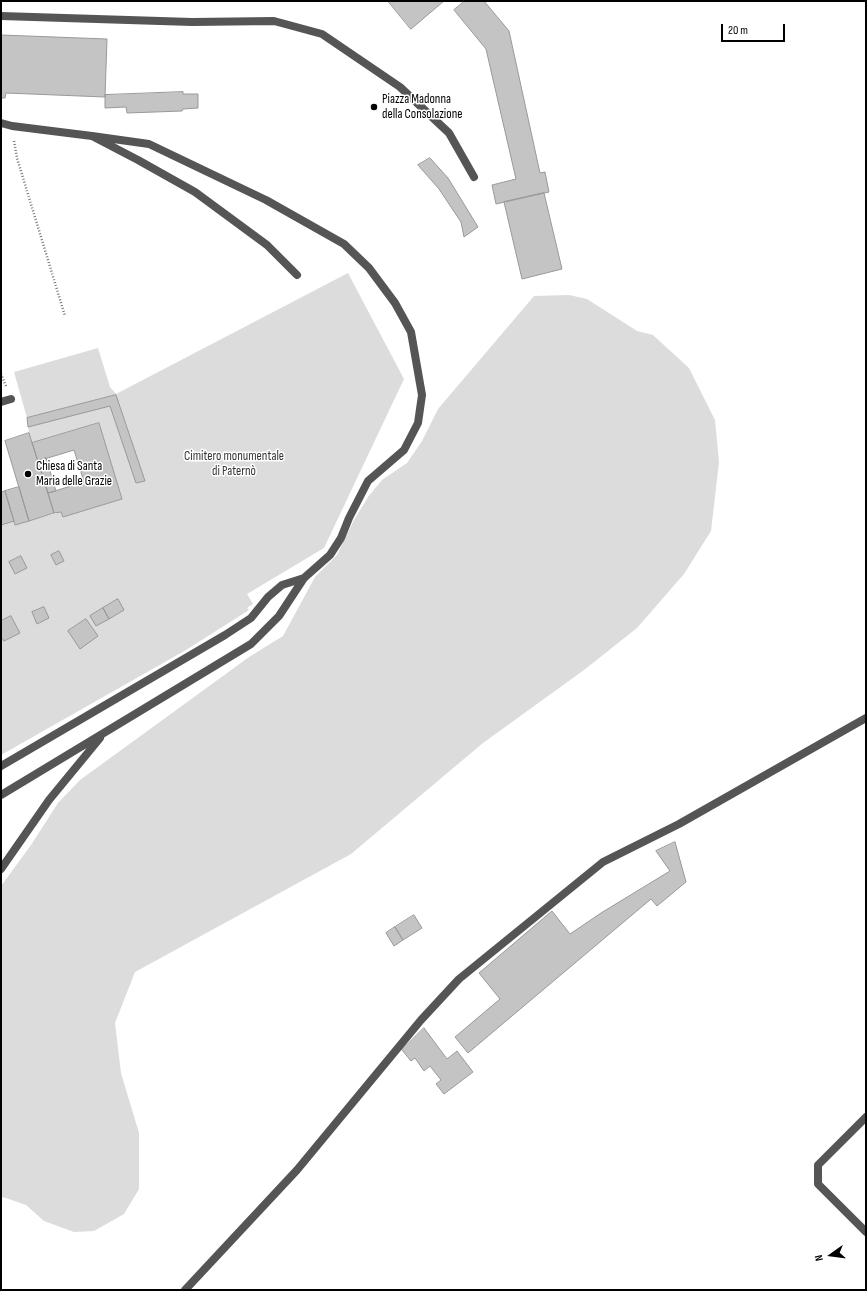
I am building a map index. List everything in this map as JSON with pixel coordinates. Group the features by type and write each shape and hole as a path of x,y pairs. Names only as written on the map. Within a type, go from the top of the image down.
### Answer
{"street":[{"path":"1,16 192,22 274,21 322,34 400,87 449,133 474,177"},
{"path":"1,124 149,144 266,200 308,222 344,244 369,268 395,303 411,332 422,395 418,423 404,450 368,481 349,518 341,538 330,555 304,578 279,616 251,644 1,795"},
{"path":"92,136 195,192 267,245 297,275"},
{"path":"1,402 10,399"},
{"path":"1,766 225,636 251,618 268,597 282,585 304,578"},
{"path":"185,1290 298,1170 421,1020 459,979 604,862 678,824 866,718"},
{"path":"1,869 49,800 104,733"},
{"path":"866,1117 818,1165 818,1184 866,1232"}],"path":[{"path":"12,126 17,158 65,316"}],"green space":[{"name":"Cimitero monumentale di Paternò","path":"348,273 404,379 324,548 247,594 253,604 247,608 249,610 186,650 1,755 1,493 5,491 15,525 61,512 63,517 122,499 99,423 32,443 27,418 14,372 98,348 110,387 116,394"},
{"path":"569,295 587,299 637,331 653,335 689,368 715,420 719,462 711,531 684,574 637,628 584,670 483,743 351,854 135,972 115,1023 121,1073 139,1133 139,1189 124,1214 94,1231 74,1232 44,1221 26,1205 1,1197 1,886 31,845 58,803 80,780 249,657 283,636 315,577 337,555 354,520 368,497 382,480 407,463 422,441 438,409 534,296"}],"building":[{"path":"388,1 444,1 411,29"},
{"path":"465,1 484,1 509,31 540,173 545,172 549,192 496,204 492,185 516,179 486,49 454,10"},
{"path":"1,35 107,39 105,97 6,93 5,98 1,98"},
{"path":"183,92 183,94 198,94 198,108 183,109 182,111 127,113 126,107 105,108 105,95"},
{"path":"430,158 448,178 478,227 464,237 461,222 439,189 418,165"},
{"path":"544,193 562,269 522,279 504,202"},
{"path":"116,395 145,481 136,483 110,406 28,427 27,418"},
{"path":"99,423 122,499 63,517 61,512 54,513 48,493 84,482 74,450 38,461 32,443"},
{"name":"Chiesa di Santa Maria delle Grazie","path":"29,433 54,513 29,521 5,441"},
{"path":"46,458 56,491 48,493 38,461"},
{"path":"19,487 29,521 15,525 5,491"},
{"path":"5,491 14,521 1,525 1,493"},
{"path":"59,551 64,561 56,565 51,555"},
{"path":"21,556 27,568 15,574 9,562"},
{"path":"118,599 124,610 109,619 103,608"},
{"path":"44,607 49,618 37,624 32,612"},
{"path":"103,608 109,619 96,626 90,616"},
{"path":"11,616 20,633 4,641 1,637 1,621"},
{"path":"86,619 98,636 80,649 68,631"},
{"path":"675,842 686,882 657,906 651,899 468,1053 455,1037 500,999 479,973 552,911 570,934 601,913 670,871 656,851"},
{"path":"414,915 422,928 403,940 395,927"},
{"path":"395,927 403,940 394,946 386,933"},
{"path":"424,1028 447,1059 457,1051 473,1072 444,1094 436,1084 441,1080 430,1066 424,1071 415,1058 411,1061 402,1050"}],"place":[{"name":"Piazza Madonna della Consolazione","path":"374,107"},
{"name":"Chiesa di Santa Maria delle Grazie","path":"28,474"}]}
